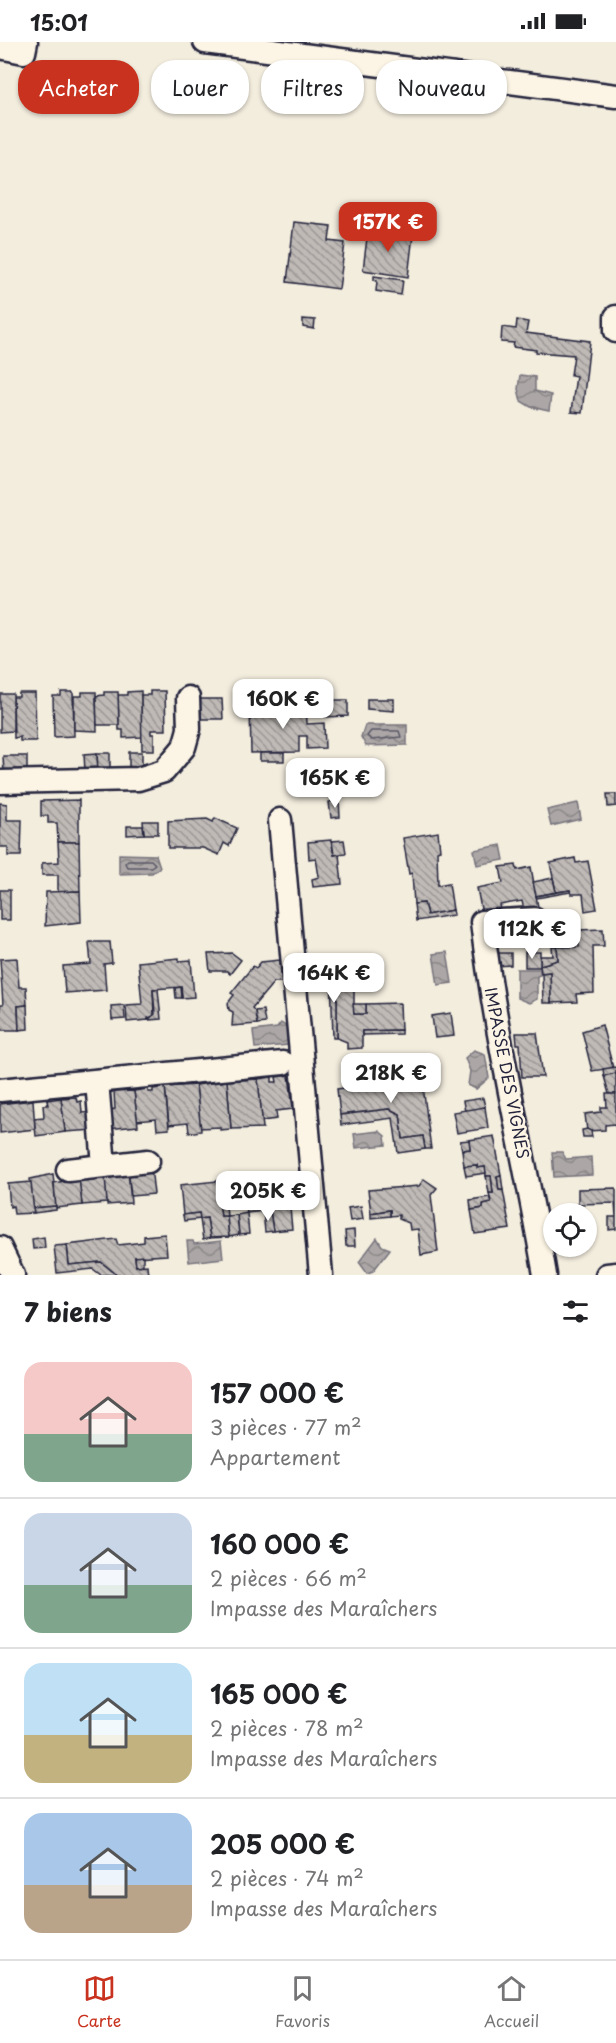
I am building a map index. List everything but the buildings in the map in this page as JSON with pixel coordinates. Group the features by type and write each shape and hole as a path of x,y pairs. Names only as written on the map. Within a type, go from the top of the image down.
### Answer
{"street":[{"path":"0,47 24,52 26,42"},
{"path":"205,42 616,96"},
{"path":"616,317 616,332"},
{"path":"0,782 138,779 164,771 184,747 189,729 188,698"},
{"path":"280,820 321,1275"},
{"name":"IMPASSE DES VIGNES","path":"535,919 482,922 491,996 529,1177 545,1275"},
{"path":"0,1090 283,1063"},
{"path":"97,1081 104,1166"},
{"path":"68,1170 148,1161"},
{"path":"0,1248 13,1275"},
{"path":"607,1275 616,1274"}],"water":[{"path":"520,375 535,377 535,391 551,395 549,411 531,407 521,401 518,389"},
{"path":"365,725 407,725 407,745 366,746 361,737"},
{"path":"578,803 581,819 551,826 547,810"},
{"path":"501,845 504,860 477,865 474,850"},
{"path":"119,854 156,855 160,867 152,873 119,874"},
{"path":"447,952 452,983 438,985 433,954"},
{"path":"517,969 540,969 540,975 537,976 537,999 529,1003 517,998"},
{"path":"281,1023 287,1027 289,1045 255,1048 253,1031 277,1028"},
{"path":"474,1050 485,1054 489,1078 476,1089 468,1085 470,1071 465,1058"},
{"path":"379,1131 385,1136 386,1145 356,1148 354,1134"},
{"path":"552,1152 562,1152 566,1159 591,1157 592,1175 554,1177"},
{"path":"377,1238 382,1246 390,1249 373,1271 367,1273 359,1262"},
{"path":"187,1241 193,1241 194,1244 221,1241 223,1258 189,1262"}]}
